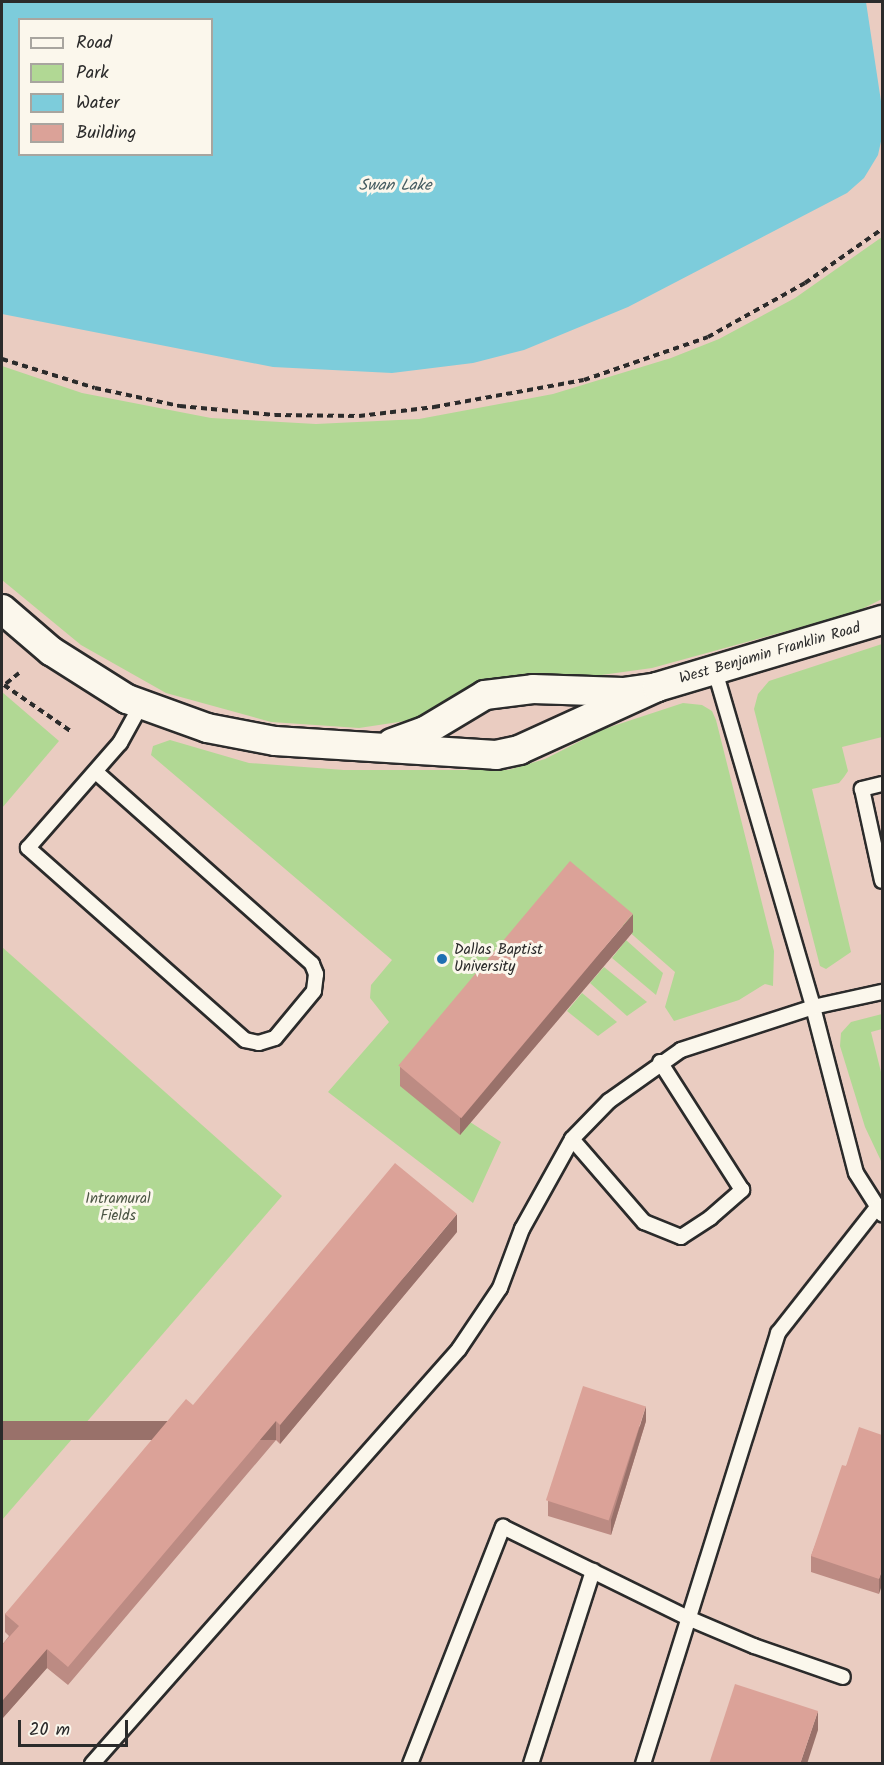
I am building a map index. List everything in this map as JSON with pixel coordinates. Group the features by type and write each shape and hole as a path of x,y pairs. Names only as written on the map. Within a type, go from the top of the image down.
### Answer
{"street":[{"name":"West Benjamin Franklin Road","path":"2,609 79,670 141,705 241,736 309,744 382,745 496,755 519,750 657,687"},
{"name":"West Benjamin Franklin Road","path":"382,745 425,731 485,695 533,689 623,692 657,687 882,620"}],"lane":[{"path":"643,1764 778,1333 880,1211 856,1173 813,1007 715,671"},
{"path":"96,772 312,964 316,974 314,991 275,1038 259,1043 245,1040 28,848 120,743 141,705"},
{"path":"882,784 862,789 882,881"},
{"path":"92,1764 459,1349 500,1288 522,1229 572,1139 609,1101 660,1062 681,1050 813,1007 882,992"},
{"path":"572,1139 644,1222 681,1237 711,1218 742,1190 660,1062"},
{"path":"410,1764 503,1527 688,1618 754,1646 843,1677"},
{"path":"531,1764 593,1571"}],"path":[{"path":"2,359 95,388 180,406 275,415 358,416 434,407 584,380 708,337 805,283 882,229"},
{"path":"19,673 4,685 72,732"}],"shaded area":[{"name":"Dallas Baptist University","path":"2,2 882,2 882,1763 2,1763"}],"green space":[{"path":"882,237 882,599 856,612 652,668 587,677 444,707 412,720 359,728 271,722 166,693 81,645 2,580 2,366 82,393 211,418 316,424 419,419 553,394 671,358 719,339 795,298"},
{"path":"882,644 882,737 842,747 848,771 844,777 839,783 812,789 851,952 826,969 820,966 754,709 758,694 769,681"},
{"path":"2,692 59,741 2,808"},
{"path":"683,703 702,705 712,711 716,720 774,951 773,986 765,984 739,1000 674,1021 665,1007 675,972 570,880 459,1135 470,1122 501,1142 473,1203 328,1092 389,1022 370,998 371,985 392,960 151,755 153,746 170,740 249,763 344,770 508,770 545,759 604,729"},
{"path":"626,940 663,973 656,995 612,958"},
{"name":"Intramural Fields","path":"2,947 282,1196 2,1520"},
{"path":"604,967 647,1002 627,1016 590,983"},
{"path":"582,993 617,1022 598,1036 567,1011"},
{"path":"882,1014 882,1029 871,1032 882,1076 882,1163 865,1127 840,1046 841,1033 851,1022"}],"water":[{"name":"Swan Lake","path":"2,2 866,2 882,108 882,137 878,155 864,178 847,193 628,307 524,350 473,363 392,373 273,367 2,314"}],"building":[{"path":"570,861 633,914 461,1118 398,1066"},
{"path":"395,1163 457,1214 280,1425 276,1421 68,1667 47,1649 2,1701 2,1645 19,1626 5,1614 186,1399 193,1405"},
{"path":"583,1386 646,1406 609,1521 546,1500"},
{"path":"859,1427 882,1435 882,1570 879,1579 811,1556 842,1465 846,1466"},
{"path":"735,1684 818,1711 800,1764 709,1764"}],"place":[{"name":"Dallas Baptist University","path":"442,959"}]}
